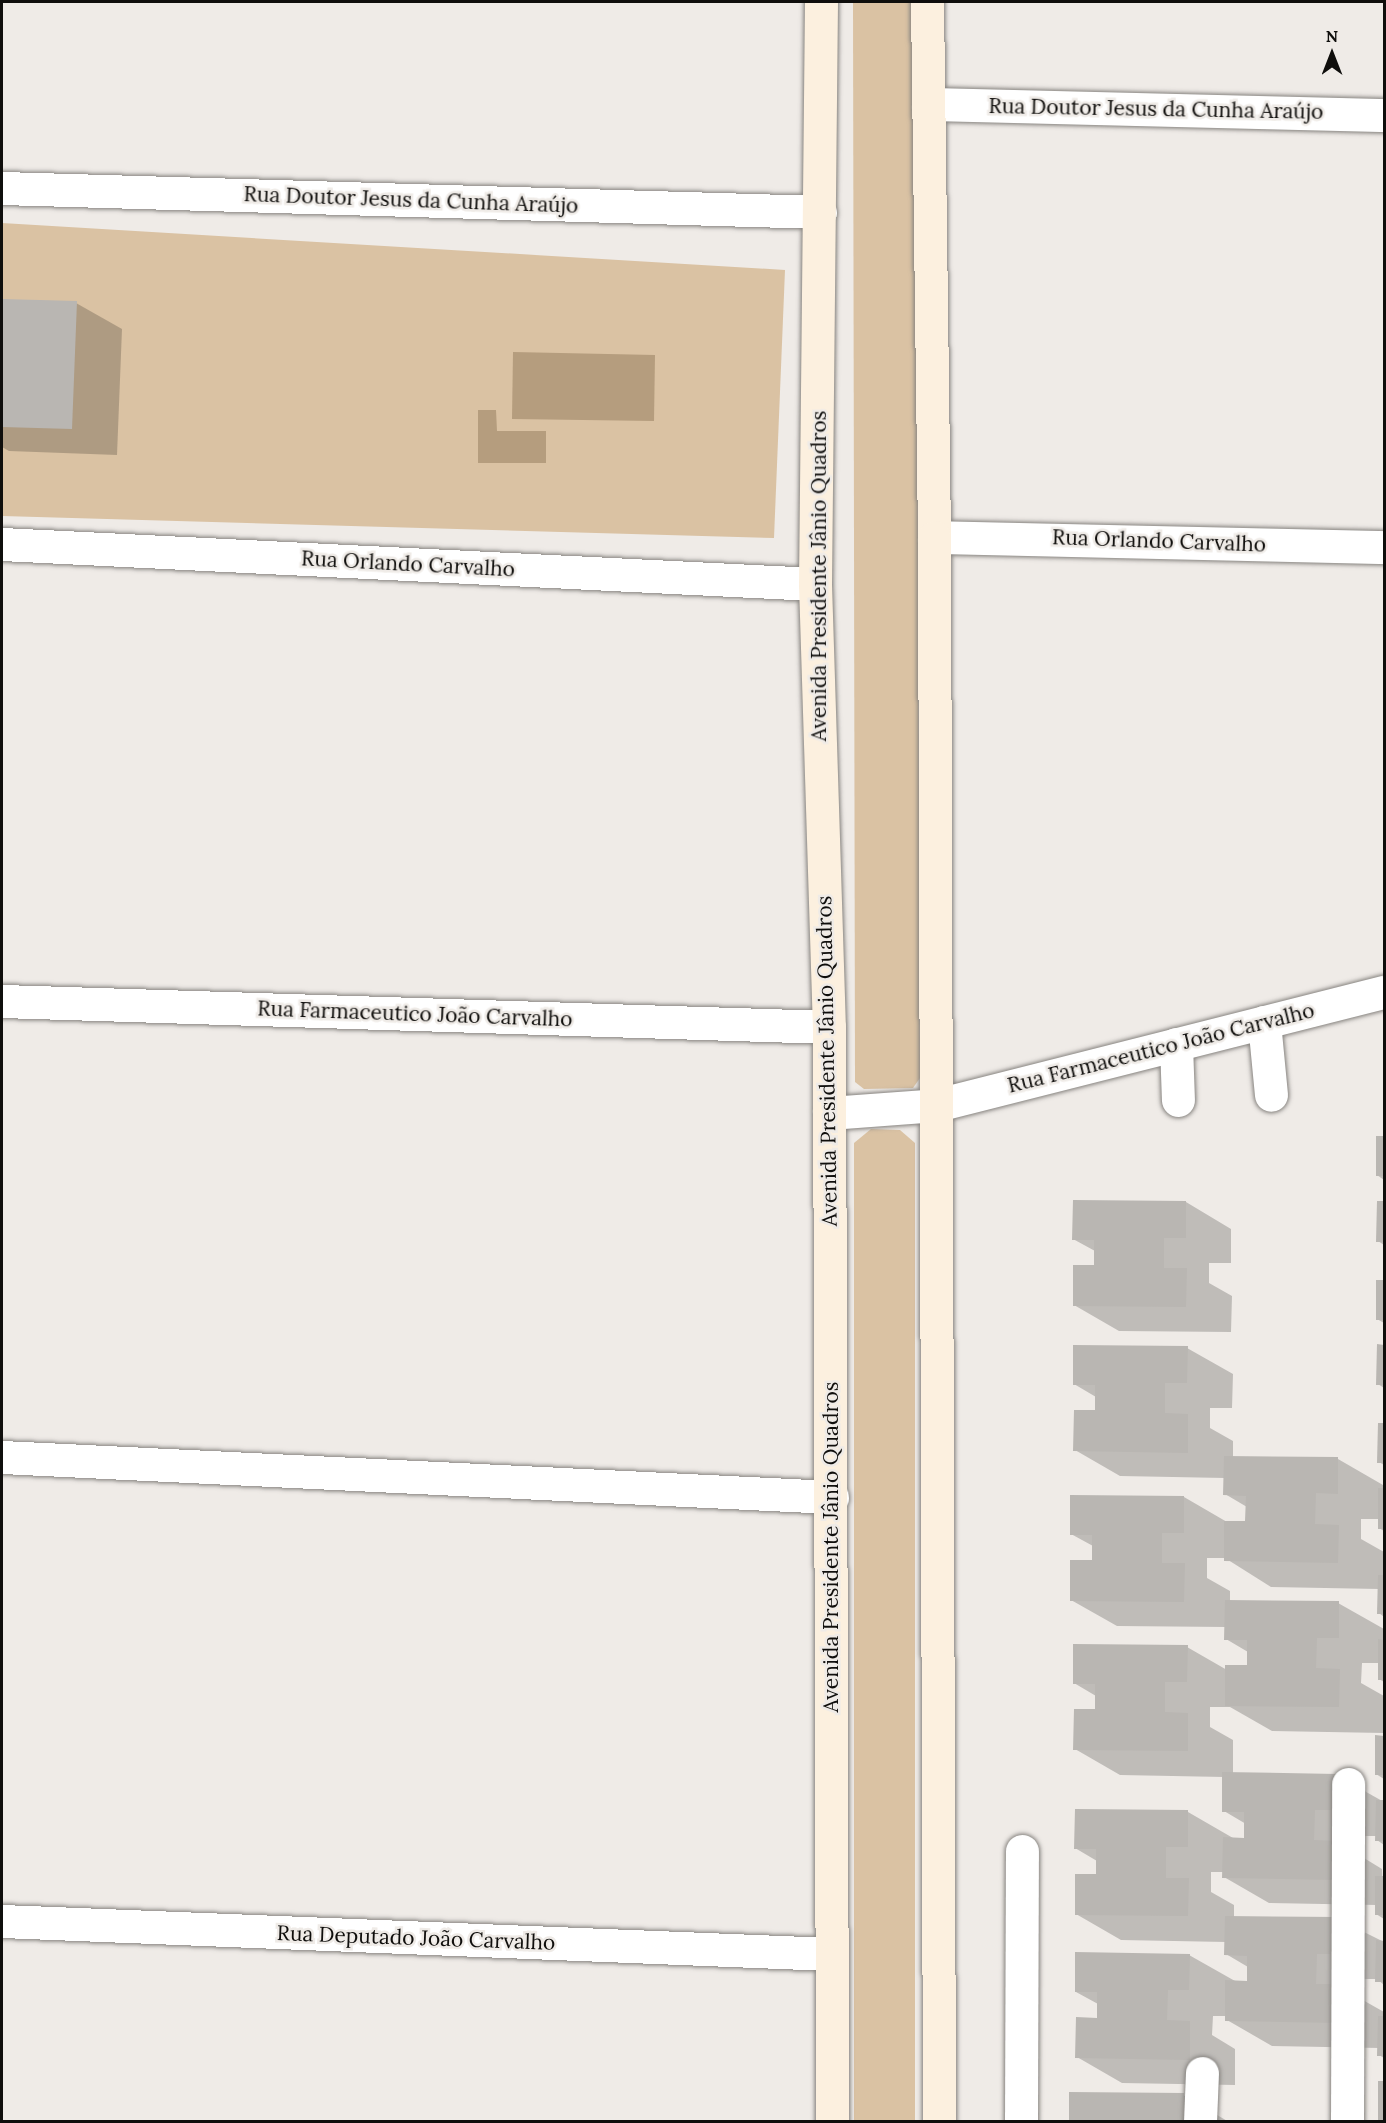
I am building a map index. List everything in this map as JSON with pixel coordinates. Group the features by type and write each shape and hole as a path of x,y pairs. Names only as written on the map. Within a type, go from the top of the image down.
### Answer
{"street":[{"name":"Avenida Presidente Jânio Quadros","path":"821,2 815,584 829,1027 832,2121"},
{"path":"927,2 934,537 939,2121"},
{"name":"Rua Doutor Jesus da Cunha Araújo","path":"928,104 1384,115"},
{"name":"Rua Doutor Jesus da Cunha Araújo","path":"2,188 820,212"},
{"name":"Rua Orlando Carvalho","path":"934,537 1384,547"},
{"name":"Rua Orlando Carvalho","path":"2,544 815,584"},
{"name":"Rua Farmaceutico João Carvalho","path":"829,1113 937,1105 1384,992"},
{"name":"Rua Farmaceutico João Carvalho","path":"2,1001 829,1027"},
{"path":"1264,1022 1271,1095"},
{"path":"1176,1044 1178,1100"},
{"path":"2,1457 832,1497"},
{"path":"1347,2121 1348,1784"},
{"path":"1021,2121 1022,1851"},
{"name":"Rua Deputado João Carvalho","path":"2,1921 831,1954"},
{"path":"1200,2121 1202,2073"}],"shaded area":[{"path":"853,2 916,2 920,1078 913,1088 864,1089 855,1082"},
{"path":"2,223 785,270 774,538 2,516"},
{"path":"513,352 655,355 654,421 512,419"},
{"path":"478,410 496,410 497,431 546,431 546,463 478,463"},
{"path":"871,1129 900,1130 915,1143 915,2122 854,2121 854,1143"}],"building":[{"path":"2,299 77,301 72,429 2,427"},
{"path":"1376,1136 1384,1136 1384,1176 1376,1176"},
{"path":"1073,1200 1186,1201 1186,1238 1164,1238 1164,1268 1187,1268 1186,1307 1073,1306 1073,1265 1094,1265 1094,1240 1072,1240"},
{"path":"1377,1201 1384,1201 1384,1242 1376,1242"},
{"path":"1376,1280 1384,1280 1384,1320 1376,1320"},
{"path":"1377,1344 1384,1345 1384,1385 1376,1385"},
{"path":"1073,1345 1188,1346 1187,1383 1165,1383 1165,1413 1188,1414 1188,1453 1073,1451 1074,1410 1095,1410 1095,1385 1073,1385"},
{"path":"1378,1423 1384,1423 1384,1463 1377,1463"},
{"path":"1224,1456 1338,1457 1338,1494 1316,1493 1315,1524 1339,1525 1338,1563 1224,1561 1224,1521 1245,1521 1246,1496 1223,1495"},
{"path":"1378,1488 1384,1488 1384,1529 1378,1529"},
{"path":"1070,1495 1184,1496 1184,1533 1162,1533 1162,1563 1185,1563 1184,1602 1070,1601 1070,1560 1092,1560 1092,1535 1070,1535"},
{"path":"1378,1575 1384,1575 1384,1614 1377,1614"},
{"path":"1225,1600 1339,1601 1339,1638 1317,1638 1316,1668 1340,1669 1339,1707 1225,1706 1225,1665 1247,1665 1247,1640 1224,1640"},
{"path":"1378,1639 1384,1640 1384,1680 1378,1680"},
{"path":"1073,1644 1188,1645 1187,1682 1165,1682 1165,1712 1188,1713 1188,1751 1073,1750 1074,1709 1095,1709 1095,1684 1073,1684"},
{"path":"1375,1735 1384,1736 1384,1775 1375,1775"},
{"path":"1222,1772 1337,1774 1336,1810 1315,1810 1314,1840 1338,1841 1337,1880 1222,1878 1223,1837 1244,1838 1244,1812 1222,1812"},
{"path":"1376,1800 1384,1800 1384,1841 1375,1841"},
{"path":"1075,1809 1188,1810 1188,1847 1166,1847 1166,1878 1189,1878 1188,1916 1075,1915 1075,1874 1096,1874 1096,1849 1074,1849"},
{"path":"1375,1876 1384,1876 1384,1915 1375,1915"},
{"path":"1225,1916 1339,1917 1339,1954 1317,1954 1316,1984 1340,1984 1339,2023 1225,2021 1225,1980 1247,1981 1247,1956 1224,1955"},
{"path":"1376,1940 1384,1941 1384,1982 1375,1982"},
{"path":"1075,1952 1190,1954 1189,1990 1168,1990 1167,2020 1190,2021 1190,2060 1075,2058 1076,2017 1097,2018 1097,1992 1075,1992"},
{"path":"1378,2016 1384,2016 1384,2056 1377,2056"},
{"path":"1378,2081 1384,2081 1384,2122 1378,2122"},
{"path":"1069,2092 1184,2093 1183,2122 1069,2122"}]}
